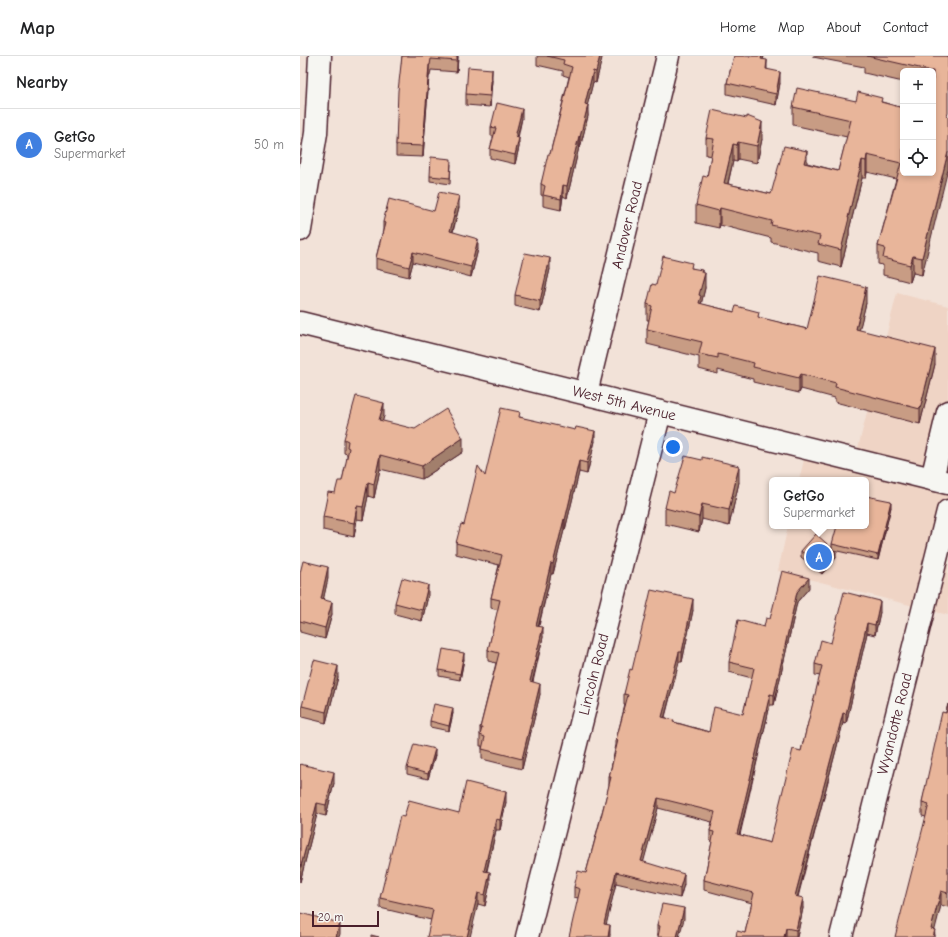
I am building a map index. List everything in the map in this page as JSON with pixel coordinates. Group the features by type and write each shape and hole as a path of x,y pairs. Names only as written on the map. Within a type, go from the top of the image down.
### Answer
{"street":[{"path":"300,230 316,133 320,56"},
{"name":"Andover Road","path":"586,394 668,56"},
{"name":"West 5th Avenue","path":"300,323 940,481"},
{"name":"Lincoln Road","path":"527,937 660,412"},
{"path":"940,481 948,412"},
{"name":"Wyandotte Road","path":"841,937 948,511"}],"shaded area":[{"path":"897,293 948,306 948,615 778,571 787,529 869,529 869,477 800,477 807,448 855,460"}],"building":[{"path":"402,56 457,56 457,61 431,59 429,65 423,146 396,145 398,91"},
{"path":"547,56 600,56 596,72 593,71 585,104 588,105 580,137 579,136 567,186 563,185 561,199 543,195 545,186 541,184 572,67 563,64 564,60"},
{"path":"734,56 762,56 761,59 767,60 766,69 780,72 776,94 727,83"},
{"path":"867,56 948,56 948,152 922,258 913,256 910,265 883,258 885,248 878,246 900,167 900,176 936,176 936,68 919,68"},
{"path":"468,67 492,69 490,96 466,94"},
{"path":"797,88 856,101 858,92 882,98 881,102 900,107 900,163 867,155 866,161 862,160 841,250 818,244 820,236 771,225 772,221 720,208 719,211 696,205 703,176 707,177 714,139 706,138 712,110 747,118 747,116 762,122 757,146 738,142 737,145 733,144 724,183 771,194 784,146 807,151 804,163 838,171 851,120 793,107"},
{"path":"497,103 522,109 515,137 519,138 515,155 490,149 496,128 491,127"},
{"path":"431,157 451,159 450,178 430,176"},
{"path":"439,192 459,196 450,231 478,239 471,267 413,252 409,267 376,258 385,223 383,222 389,199 434,211"},
{"path":"525,253 550,258 540,301 515,295"},
{"path":"663,256 692,263 691,268 702,270 701,272 705,273 699,295 701,296 699,303 734,312 736,306 759,312 758,317 807,329 820,276 866,287 856,329 935,349 920,409 835,387 836,383 801,374 799,378 753,367 754,363 718,354 718,358 699,354 702,342 647,329 652,306 647,304 652,284 656,285"},
{"path":"356,396 384,403 379,420 415,429 446,409 463,438 422,466 380,455 374,484 368,482 363,507 357,506 354,523 323,517 328,492 335,493 338,481 342,481 349,448 347,447 348,441 344,439"},
{"path":"501,408 520,412 519,417 575,430 576,427 595,431 587,463 579,461 553,564 551,563 536,626 543,627 530,681 540,684 522,759 482,749 485,737 480,735 482,728 480,728 499,653 488,650 500,600 491,598 502,555 456,543 461,524 464,525 478,466 485,476"},
{"path":"685,456 702,460 702,457 739,466 729,510 702,504 699,517 665,508 669,491 674,493"},
{"path":"869,497 891,501 878,555 832,544 836,529 869,529"},
{"path":"816,534 836,552 822,569 801,551"},
{"path":"303,561 328,567 321,599 332,602 325,628 300,621 300,573"},
{"path":"782,571 809,578 797,592 774,695 770,694 737,834 770,843 793,749 801,751 822,666 815,664 821,640 831,643 844,592 880,601 875,625 867,623 846,714 843,713 795,896 803,898 796,930 786,928 784,937 736,937 737,931 745,933 754,893 704,880 714,832 710,831 715,812 658,798 641,861 684,874 680,888 616,872 604,924 610,925 608,937 569,937 580,889 574,887 578,871 586,873 600,821 611,777 609,777 618,740 616,740 628,695 624,694 630,669 632,670 651,590 693,599 682,652 679,652 662,717 674,720 673,722 709,732 714,707 743,714 754,668 729,662 738,620 764,627 766,618 770,619"},
{"path":"402,578 428,585 422,610 395,603"},
{"path":"443,649 464,653 460,674 439,670"},
{"path":"314,660 338,666 326,712 302,706"},
{"path":"434,704 453,708 449,726 430,721"},
{"path":"948,704 948,893 941,891 931,929 935,930 933,937 895,937 929,804 922,802 942,712 946,713"},
{"path":"414,744 435,749 428,774 407,768"},
{"path":"300,764 334,772 326,805 317,803 300,870"},
{"path":"466,782 506,792 500,820 496,819 484,871 490,872 485,895 478,893 467,937 427,937 433,910 380,898 400,816 404,817 409,800 459,813"},
{"path":"662,904 684,908 677,937 658,937 660,926 657,925"},
{"path":"300,913 340,923 336,937 300,937"}],"place":[{"name":"GetGo","path":"819,557"}]}
